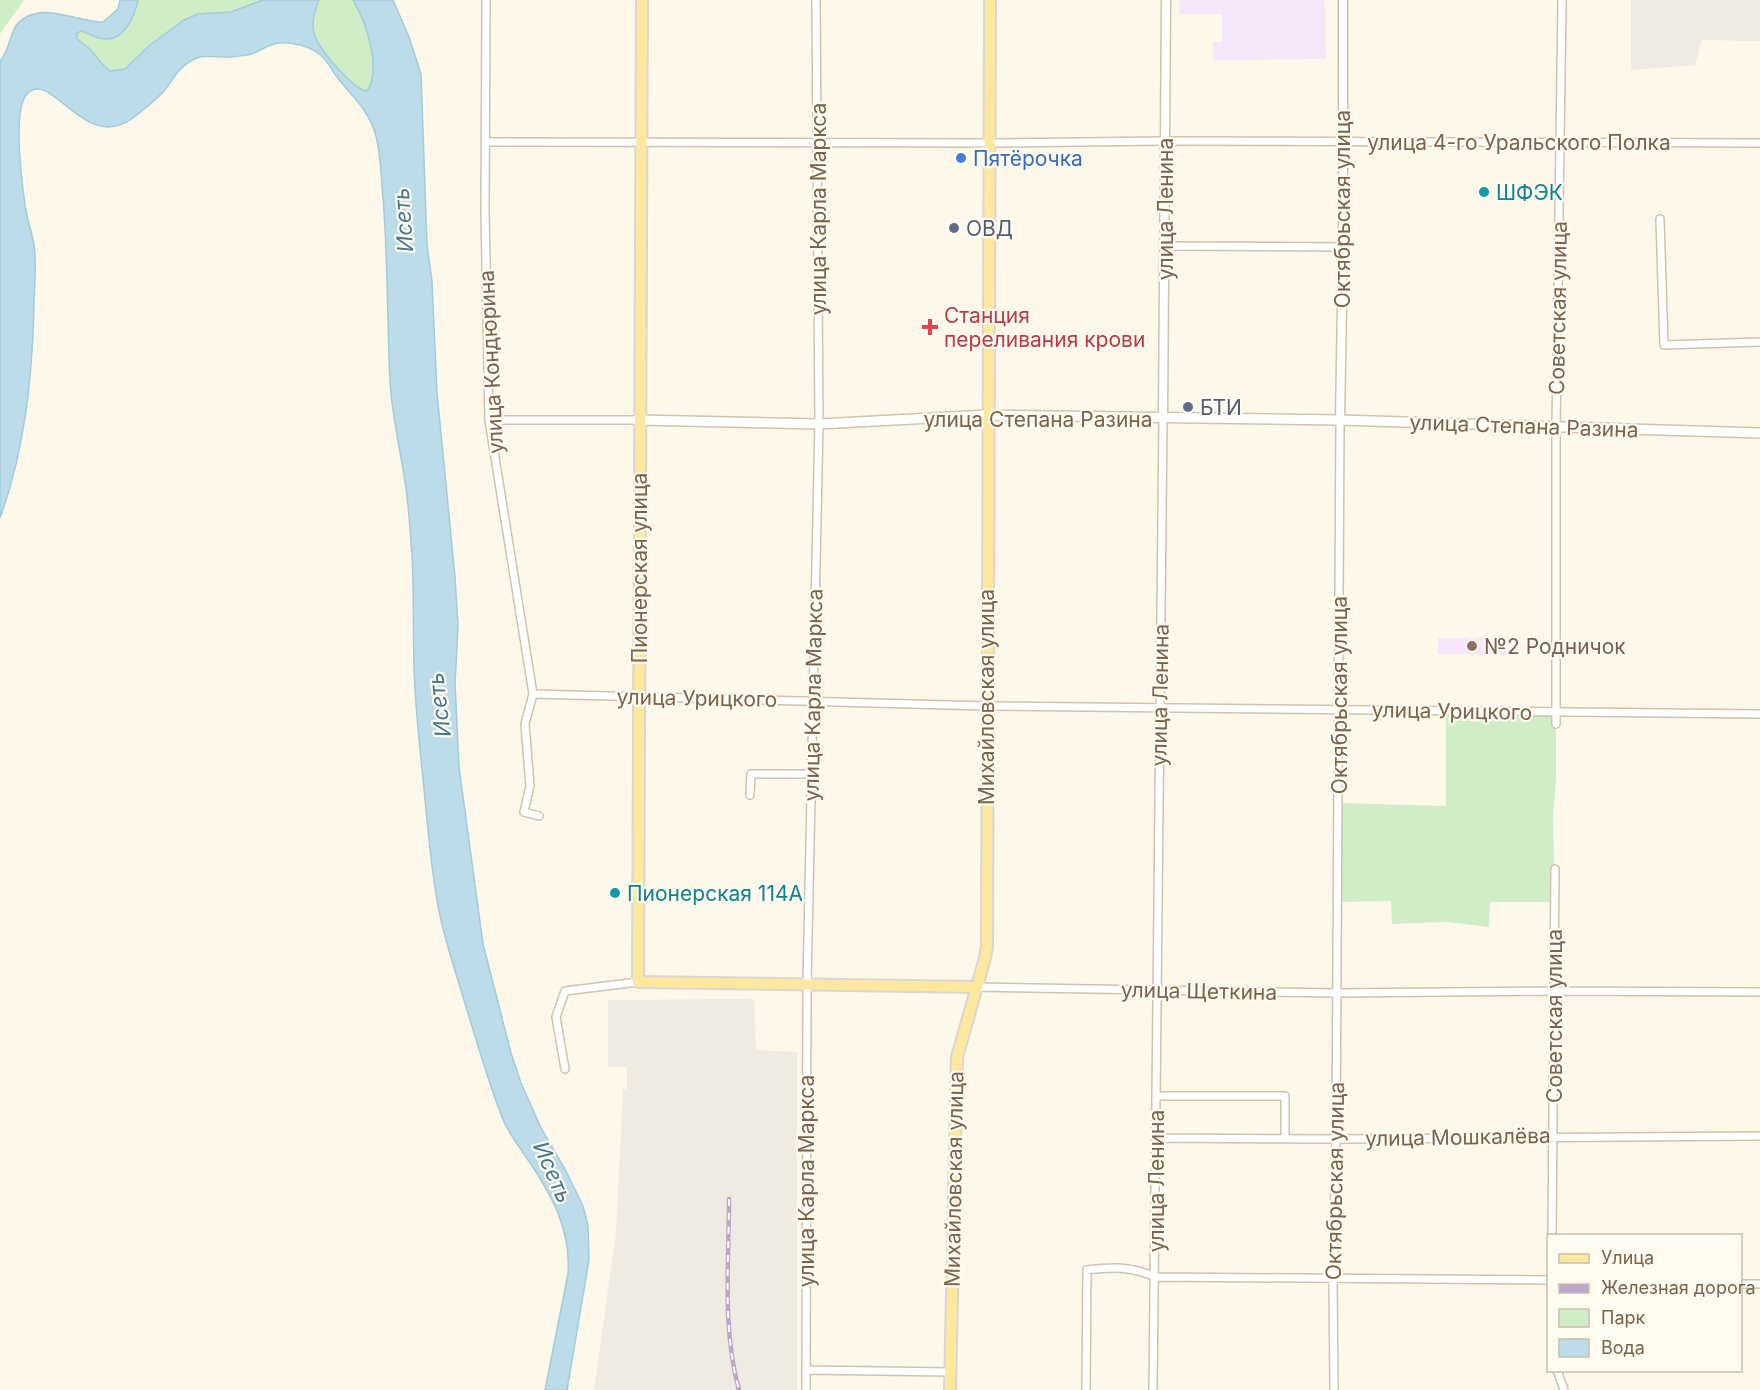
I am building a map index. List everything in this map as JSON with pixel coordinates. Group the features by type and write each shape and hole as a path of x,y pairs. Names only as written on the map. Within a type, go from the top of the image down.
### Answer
{"main road":[{"name":"Пионерская улица","path":"638,982 642,0"},
{"name":"Михайловская улица","path":"950,1390 957,1057 987,946 990,0"},
{"name":"улица Степана Разина","path":"639,420 819,424 987,415 1340,420 1760,433"},
{"name":"улица Щеткина","path":"638,982 977,987"}],"street":[{"name":"улица Кондюрина","path":"486,0 485,211 489,420 533,694 525,724 530,786 524,812 539,816"},
{"name":"улица Карла Маркса","path":"806,1390 807,984 819,424 816,0"},
{"name":"улица Ленина","path":"1154,1390 1166,0"},
{"name":"Октябрьская улица","path":"1334,1390 1343,0"},
{"name":"Советская улица","path":"1556,724 1556,428 1562,0"},
{"name":"улица 4-го Уральского Полка","path":"487,142 1760,143"},
{"path":"1660,219 1664,345 1760,342"},
{"path":"1165,246 1343,247"},
{"path":"489,420 639,420"},
{"name":"улица Урицкого","path":"533,694 1160,709 1760,714"},
{"path":"750,795 751,774 812,774"},
{"name":"Советская улица","path":"1552,1234 1555,869"},
{"path":"565,1069 556,1017 565,991 638,982"},
{"name":"улица Щеткина","path":"977,987 1337,993 1760,992"},
{"path":"1156,1096 1285,1096 1285,1139"},
{"name":"улица Мошкалёва","path":"1156,1138 1760,1136"},
{"path":"1086,1390 1087,1270 1112,1267 1137,1269 1156,1277 1547,1280"},
{"path":"1742,1284 1760,1284"},
{"path":"806,1370 950,1372"},
{"path":"1557,1372 1564,1390"}],"shaded area":[{"path":"1179,0 1325,0 1326,59 1213,60 1213,42 1222,42 1222,14 1179,14"},
{"path":"1631,0 1760,0 1760,41 1702,40 1695,65 1631,70"},
{"name":"№2 Родничок","path":"1438,638 1506,638 1506,655 1438,654"},
{"path":"754,999 756,1050 797,1052 797,1390 594,1390 616,1233 623,1089 627,1089 627,1067 608,1067 608,1000"}],"green space":[{"path":"0,0 24,0 0,34"},
{"path":"138,0 263,0 231,12 198,14 184,20 150,45 125,69 110,71 90,49 77,39 77,33 81,31 108,39 136,9"},
{"path":"319,0 353,0 358,9 371,45 373,58 371,81 367,91 344,76 321,48 313,29 313,20"},
{"path":"1446,711 1556,713 1556,779 1553,818 1555,902 1490,902 1489,927 1448,922 1392,924 1391,901 1338,902 1339,803 1446,806"}],"water":[{"name":"Исеть","path":"120,0 138,0 129,24 120,34 114,38 105,39 81,31 77,33 77,39 90,49 110,71 125,69 150,45 184,20 198,14 231,12 263,0 319,0 313,20 313,29 321,48 344,75 367,91 371,82 373,58 363,20 353,0 393,0 409,37 421,74 427,245 432,281 437,393 458,626 455,683 459,767 483,944 521,1083 541,1128 583,1206 588,1226 589,1260 567,1390 545,1390 568,1274 563,1228 552,1200 502,1117 447,944 434,881 415,697 413,568 409,518 390,381 385,220 378,144 369,118 321,55 300,45 279,43 247,55 205,56 196,59 186,64 149,105 133,118 116,126 100,126 85,119 47,92 36,89 27,94 22,102 20,115 19,147 25,205 35,253 31,360 26,414 16,466 0,518 0,61 6,52 15,27 27,16 48,13 103,22 118,9"}],"railway":[{"path":"729,1199 728,1319 739,1390"}],"place":[{"name":"Пятёрочка","path":"961,158"},
{"name":"ШФЭК","path":"1484,192"},
{"name":"ОВД","path":"954,228"},
{"name":"Станция переливания крови","path":"930,327"},
{"name":"БТИ","path":"1188,407"},
{"name":"№2 Родничок","path":"1472,646"},
{"name":"Пионерская 114А","path":"615,893"}]}
